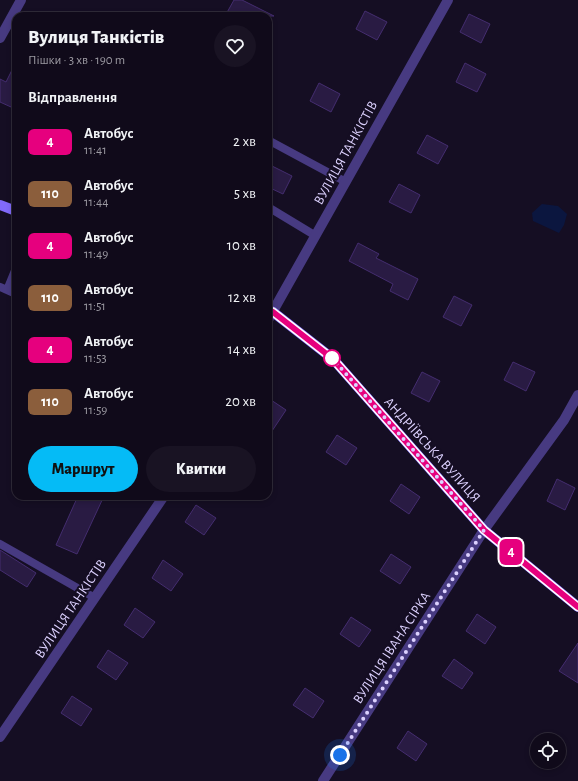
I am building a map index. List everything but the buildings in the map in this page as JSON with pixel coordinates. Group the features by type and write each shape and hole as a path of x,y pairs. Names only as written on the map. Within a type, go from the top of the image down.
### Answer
{"street":[{"path":"14,12 21,0"},
{"name":"ВУЛИЦЯ ТАНКІСТІВ","path":"272,311 316,236 448,0"},
{"path":"0,38 12,16"},
{"path":"0,205 12,210"},
{"name":"АНДРІЇВСЬКА ВУЛИЦЯ","path":"272,315 333,359 484,530 578,607"},
{"name":"ВУЛИЦЯ ІВАНА СІРКА","path":"323,781 484,530 564,420 578,395"},
{"name":"ВУЛИЦЯ ТАНКІСТІВ","path":"0,737 161,500"}],"lane":[{"path":"272,142 346,182"},
{"path":"272,209 316,236"},
{"path":"4,289 12,275"},
{"path":"0,544 95,598"}],"water":[{"path":"542,204 558,206 567,214 564,225 559,233 533,221 532,213"}],"bus line":[{"name":"4","path":"272,312 333,359 484,530 578,607"}],"route":[{"path":"332,358 484,530 340,755"}]}
